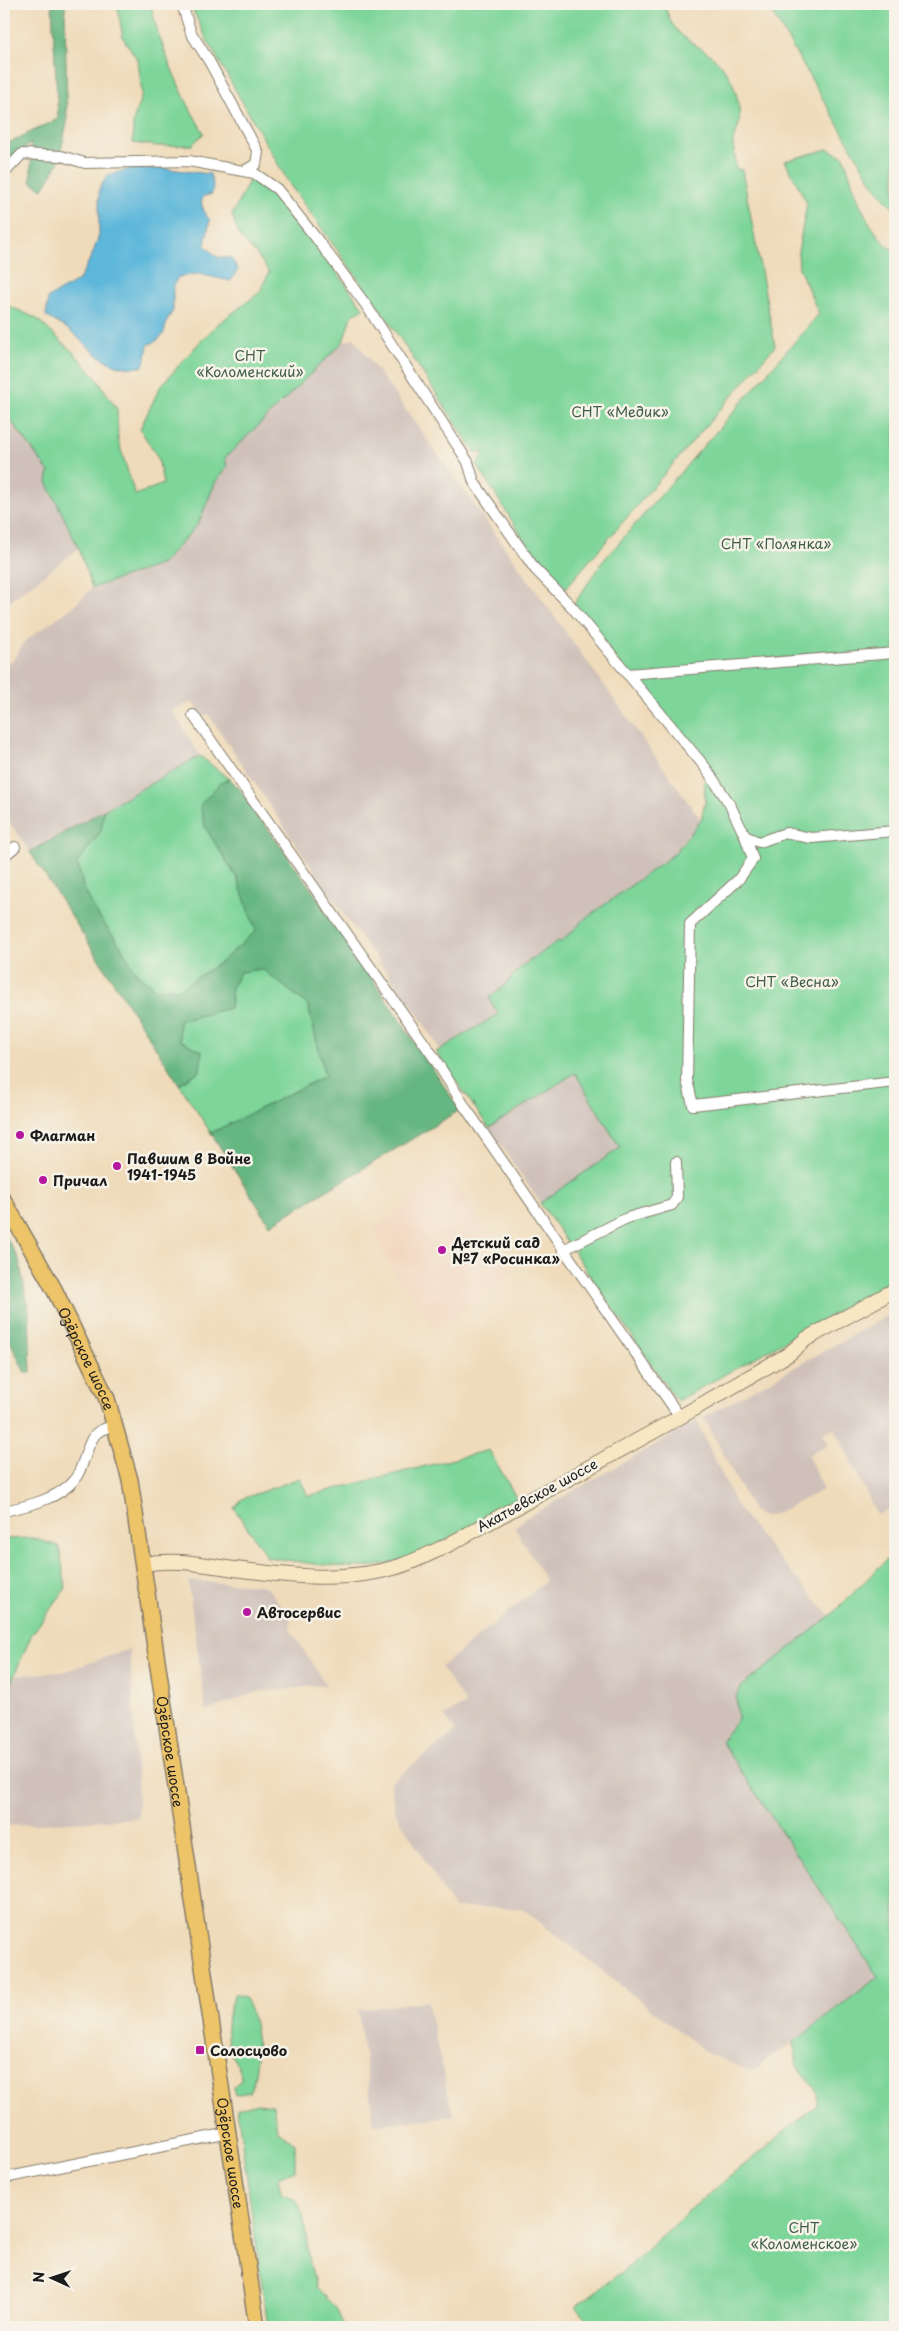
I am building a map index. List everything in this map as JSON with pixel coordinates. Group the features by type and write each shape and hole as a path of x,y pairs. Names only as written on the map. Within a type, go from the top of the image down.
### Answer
{"main road":[{"name":"Озёрское шоссе","path":"4,1201 79,1339 107,1399 116,1425 130,1480 257,2327"},
{"name":"Акатьевское шоссе","path":"144,1564 170,1560 276,1575 328,1578 355,1576 398,1567 450,1544 680,1417 789,1354 806,1339 895,1290"}],"street":[{"path":"182,4 191,33 209,61 258,152 256,164 246,170"},
{"path":"4,173 22,154 61,156 85,163 189,161 246,170 278,189 366,305 468,462 474,482 519,548 535,569 572,606 704,767 729,803 745,836 753,860 738,880 690,924 687,1080 693,1105 895,1082"},
{"path":"627,674 895,653"},
{"path":"192,715 436,1060 563,1250 680,1417"},
{"path":"745,836 759,842 786,833 811,838 895,831"},
{"path":"4,856 16,847"},
{"path":"563,1250 580,1239 626,1218 672,1205 677,1197 676,1162"},
{"path":"4,1511 56,1494 74,1482 82,1469 90,1442 97,1432 116,1425"},
{"path":"4,2178 228,2133"}],"shaded area":[{"path":"354,338 701,820 674,854 585,919 560,943 521,967 501,989 489,998 498,1014 440,1049 415,1010 346,918 208,714 202,717 193,702 172,710 200,756 30,852 4,814 4,666 14,659 25,641 73,607 92,588 120,577 198,524 216,481 227,467 225,458 343,342"},
{"path":"4,411 49,472 47,482 79,549 4,605"},
{"path":"574,1072 620,1148 540,1203 489,1128"},
{"name":"Детский сад №7 «Росинка»","path":"449,1172 515,1272 437,1329 393,1271 374,1229"},
{"path":"895,1312 895,1506 877,1515 835,1428 823,1433 829,1445 808,1455 823,1490 770,1516 762,1516 753,1511 704,1417"},
{"path":"697,1421 736,1505 768,1546 830,1616 741,1687 736,1697 738,1719 721,1741 878,1977 794,2042 750,2071 707,2053 522,1908 454,1908 394,1810 391,1782 456,1731 444,1716 466,1704 441,1667 546,1581 515,1528 524,1519"},
{"path":"188,1581 260,1585 269,1590 291,1618 290,1629 326,1685 257,1692 206,1711"},
{"path":"130,1649 139,1818 4,1826 4,1699 16,1675 63,1672"},
{"path":"427,2001 453,2116 374,2125 358,2010"}],"green space":[{"path":"52,4 65,4 67,123 58,164 43,189 31,182 31,143 4,167 4,145 58,119"},
{"path":"117,4 151,4 165,53 188,105 204,133 192,145 158,146 133,143 133,122 142,94 138,60 123,38"},
{"name":"СНТ «Медик»","path":"190,4 665,4 669,17 680,34 713,57 730,77 736,92 739,108 739,123 733,142 736,161 735,168 742,170 775,346 564,590 526,543 477,465 484,453 474,451 390,323 290,185 208,42"},
{"path":"767,4 895,4 895,210 874,186"},
{"path":"828,149 844,157 857,197 868,221 884,243 895,252 895,1280 677,1401 540,1203 620,1148 575,1073 489,1128 436,1052 498,1014 489,998 501,989 521,967 558,941 561,942 585,919 674,854 701,820 705,802 704,767 572,607 603,561 819,314 799,268 798,252 807,203 785,161"},
{"name":"СНТ «Коломенский»","path":"252,175 281,196 363,308 351,317 343,342 225,458 227,467 216,481 198,524 162,564 92,588 79,549 47,482 49,472 4,411 4,304 36,318 76,355 95,376 117,409 118,440 135,495 163,484 158,458 140,429 160,387 218,324 260,292 269,272 257,255 239,236 232,215"},
{"path":"200,756 229,779 221,782 205,827 237,878 256,931 221,962 179,989 156,989 137,974 120,945 99,917 84,889 77,863 101,831 104,810"},
{"path":"229,779 238,787 327,911 460,1110 270,1225 211,1133 325,1076 308,1005 262,969 240,972 232,987 230,1008 179,1021 180,1040 202,1051 200,1071 179,1084 30,852 104,810 101,831 77,863 84,889 99,917 120,945 137,974 156,989 179,989 221,962 256,931 237,878 205,827 200,805 221,782"},
{"path":"262,969 308,1005 325,1076 211,1133 179,1084 200,1071 180,1041 179,1020 230,1008 232,987 240,972"},
{"path":"4,1234 19,1259 29,1312 31,1373 25,1373 4,1328"},
{"path":"489,1450 517,1499 436,1545 402,1560 386,1564 343,1567 267,1557 234,1508 242,1499 300,1478 308,1496"},
{"path":"32,1538 59,1546 66,1588 32,1634 4,1699 4,1539"},
{"name":"СНТ «Коломенское»","path":"886,1560 895,1565 895,2327 595,2327 575,2307 628,2267 692,2208 817,2105 817,2092 797,2066 794,2042 878,1977 721,1741 738,1719 736,1697 741,1687 830,1616"},
{"path":"235,1994 244,1997 249,2006 255,2030 257,2057 256,2070 249,2092 235,2095 233,2087 241,2080 241,2075 228,2045 227,2022"},
{"path":"257,2103 273,2105 277,2130 295,2144 295,2170 278,2177 281,2194 296,2200 302,2209 310,2263 316,2288 336,2308 344,2326 268,2327 237,2109"}],"water":[{"path":"160,168 210,174 213,184 212,194 204,196 201,202 205,214 210,220 205,245 217,257 231,258 238,269 231,281 198,274 178,277 173,287 173,311 163,334 148,345 142,367 119,366 101,358 69,330 46,316 48,298 79,280 93,253 99,235 99,189 108,175 130,169"}],"place":[{"name":"Флагман","path":"20,1135"},
{"name":"Павшим в Войне 1941-1945","path":"117,1166"},
{"name":"Причал","path":"43,1180"},
{"name":"Детский сад №7 «Росинка»","path":"442,1250"},
{"name":"Автосервис","path":"247,1612"},
{"name":"Солосцово","path":"200,2050"}],"park label":[{"name":"СНТ «Полянка»","path":"776,543"},
{"name":"СНТ «Весна»","path":"792,981"}]}
